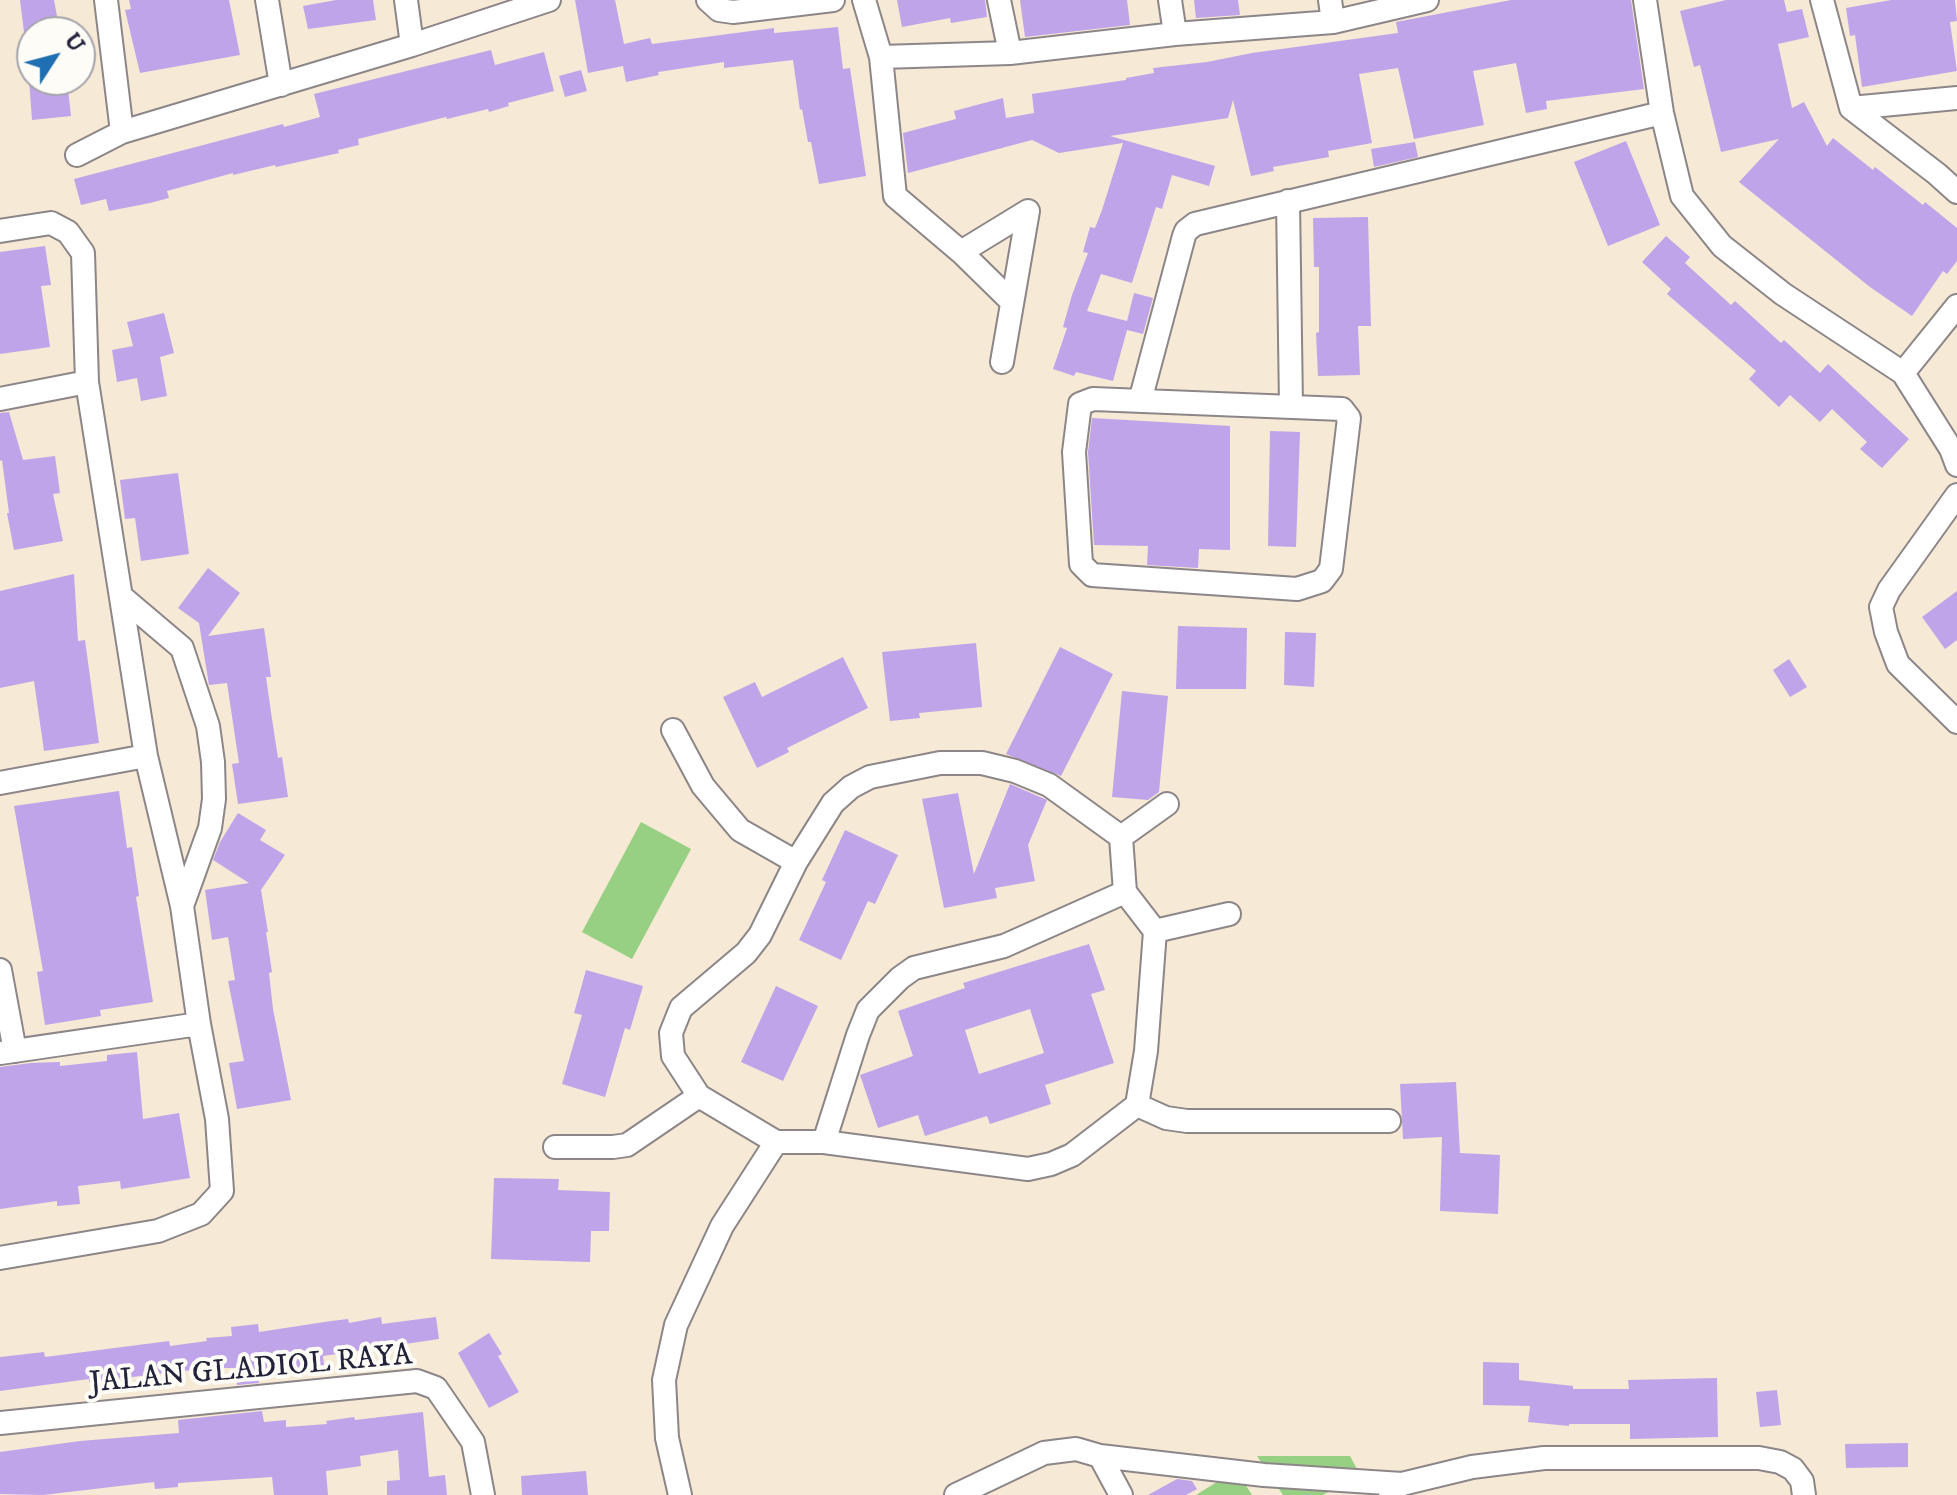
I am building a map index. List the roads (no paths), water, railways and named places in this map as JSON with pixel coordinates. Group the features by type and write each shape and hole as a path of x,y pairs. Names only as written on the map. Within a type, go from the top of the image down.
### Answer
{"street":[{"path":"106,0 122,132"},
{"path":"267,0 281,85"},
{"path":"406,0 412,45"},
{"path":"77,155 122,132 412,45 549,0"},
{"path":"708,0 719,10 733,12 833,0"},
{"path":"864,0 881,57 895,196 961,252 1012,302"},
{"path":"999,0 1010,53"},
{"path":"1170,0 1175,34"},
{"path":"881,57 1010,53 1427,0"},
{"path":"1645,0 1662,113 1682,196 1722,246 1783,294 1903,373 1951,449 1957,465"},
{"path":"1822,0 1851,108 1957,192"},
{"path":"1851,108 1957,98"},
{"path":"1140,401 1186,231 1195,224 1662,113"},
{"path":"1288,201 1291,406"},
{"path":"961,252 1028,211 1002,362"},
{"path":"0,231 51,223 68,232 83,253 87,382 146,756 182,906 217,1119 222,1191 201,1214 158,1231 0,1258"},
{"path":"1903,373 1957,306"},
{"path":"0,399 87,382"},
{"path":"1093,399 1140,401 1342,409 1349,418 1331,569 1322,581 1297,589 1097,577 1085,570 1081,564 1074,452 1080,404 1093,399"},
{"path":"1957,495 1889,590 1881,607 1898,664 1957,722"},
{"path":"123,598 182,648 208,726 213,762 210,828 182,906"},
{"path":"673,730 703,786 740,830 796,862"},
{"path":"0,783 146,756"},
{"path":"940,763 982,763 1015,771 1049,785 1121,837 1125,892 1155,931 1146,1051 1137,1105 1072,1155 1028,1169 824,1142 776,1142 699,1096 673,1056 671,1033 681,1008 746,953 760,935 796,862 833,803 851,787 870,777 940,763"},
{"path":"1121,837 1167,804"},
{"path":"824,1142 868,1010 900,978 914,968 1004,946 1125,892"},
{"path":"1155,931 1229,914"},
{"path":"0,970 8,1052 199,1024"},
{"path":"555,1147 627,1145 699,1096"},
{"path":"1137,1105 1166,1118 1187,1121 1389,1121"},
{"path":"680,1495 667,1438 664,1380 676,1325 722,1226 776,1142"},
{"name":"JALAN GLADIOL RAYA","path":"0,1423 417,1381 436,1388 473,1442 483,1495"},
{"path":"957,1495 1044,1453 1076,1449 1100,1456 1394,1490 1472,1467 1544,1458 1759,1458 1780,1462 1793,1469 1802,1481 1804,1495"},
{"path":"1100,1456 1121,1495"},
{"path":"1264,1475 1276,1495"}]}
